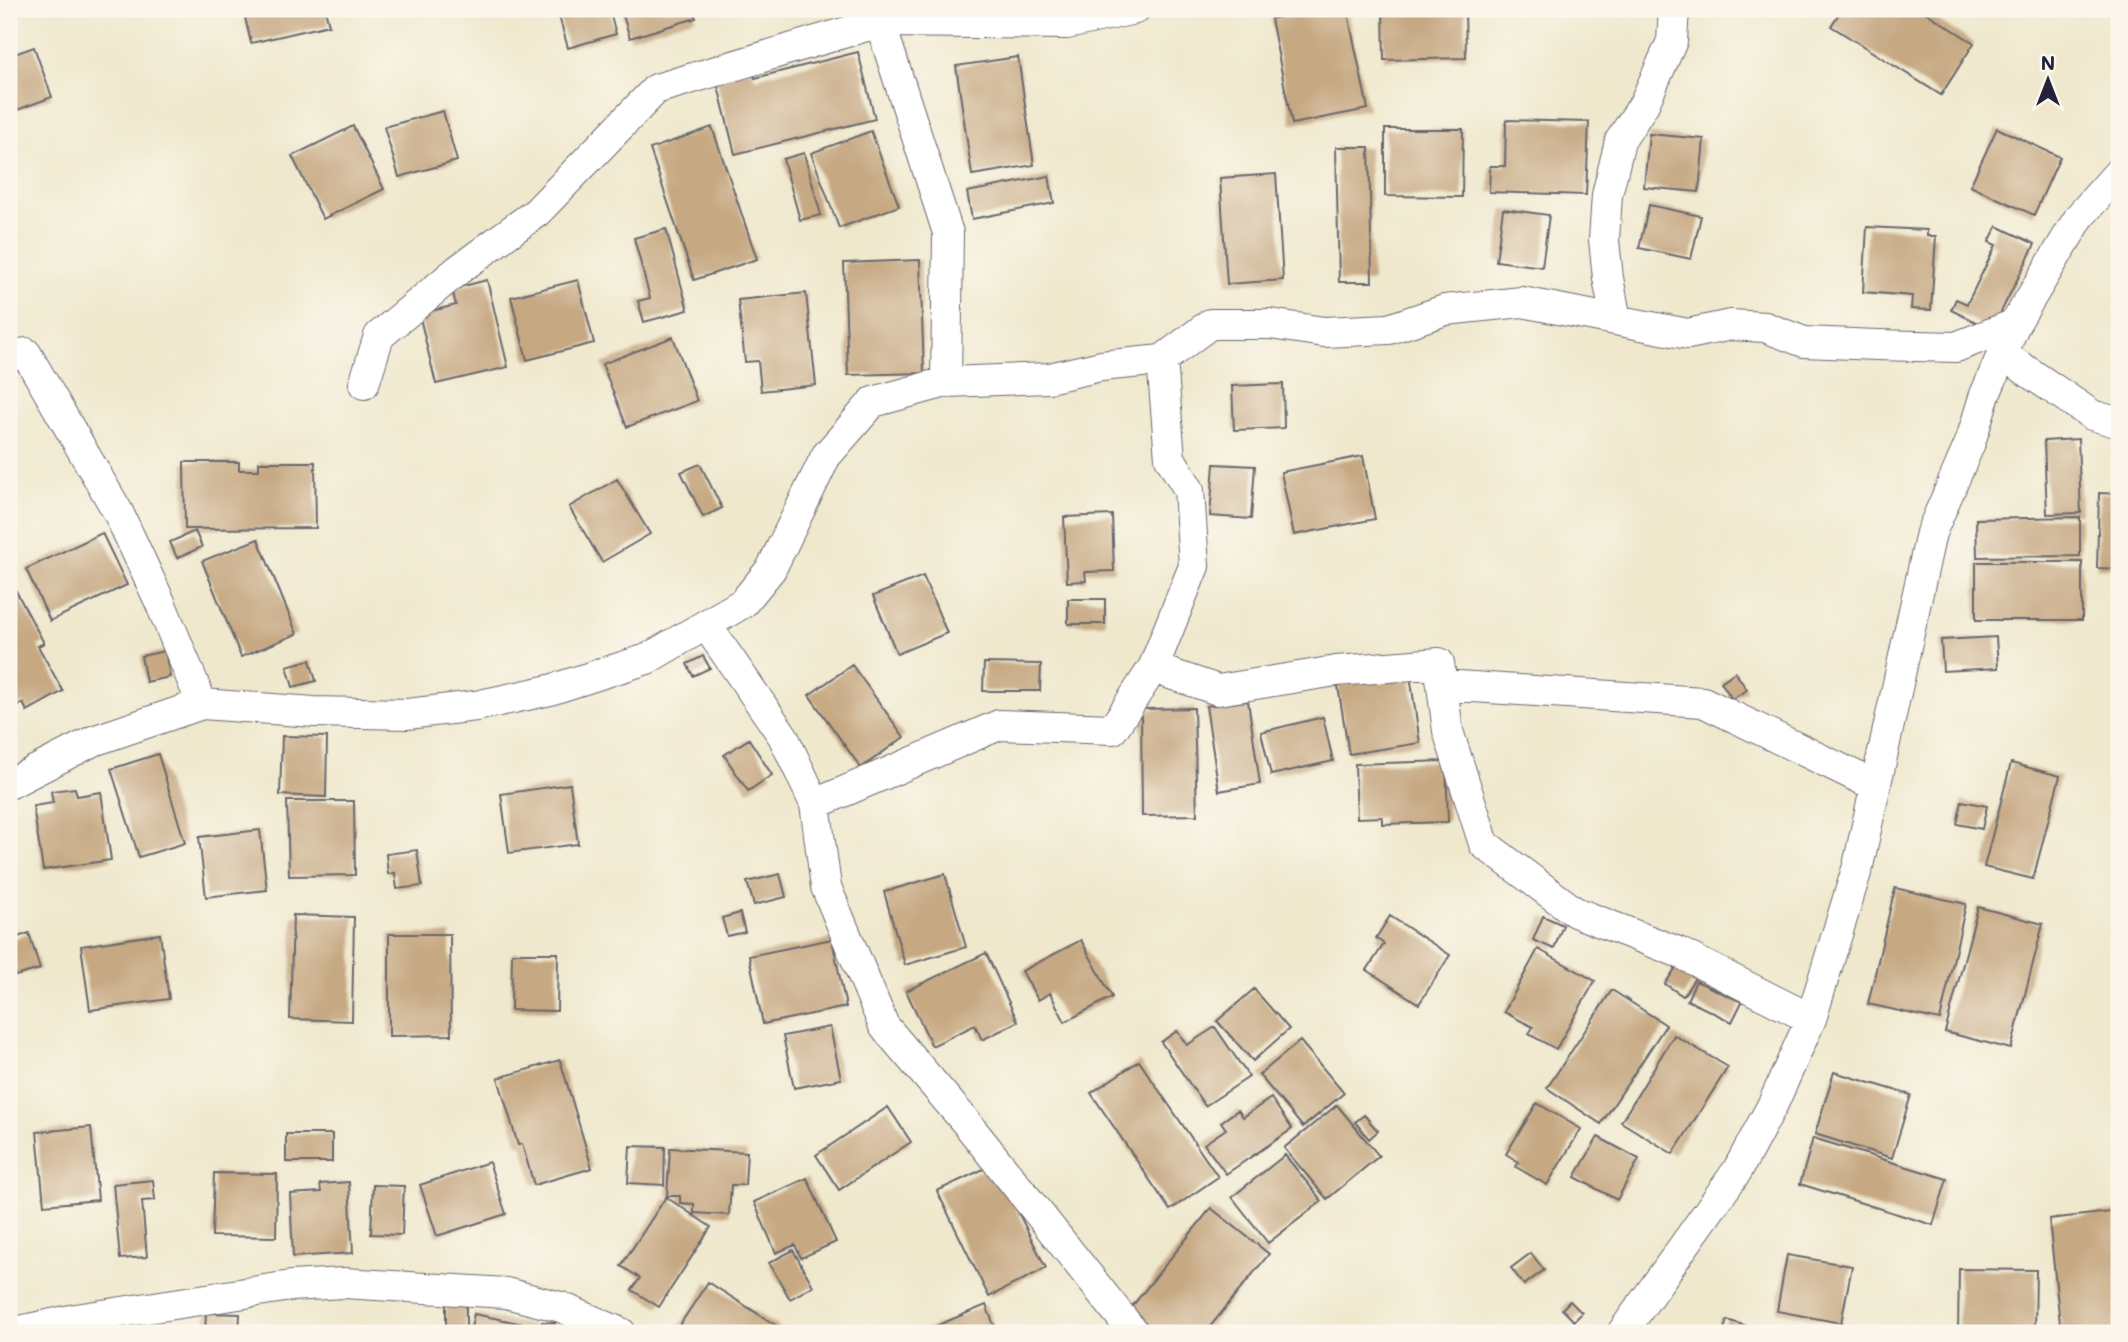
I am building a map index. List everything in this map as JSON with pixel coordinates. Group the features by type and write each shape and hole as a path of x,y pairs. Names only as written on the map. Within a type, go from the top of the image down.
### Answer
{"street":[{"path":"364,384 379,336 458,270 537,212 656,89 876,15 1067,24 1135,9"},
{"path":"1616,320 1604,240 1607,195 1620,141 1644,104 1672,41 1674,9"},
{"path":"876,15 948,233 946,382"},
{"path":"1622,1333 1737,1171 1773,1104 1811,1019 1858,866 1931,533 1970,443 1984,397 2015,324 2080,216 2119,172"},
{"path":"9,784 93,741 202,704 314,712 407,714 476,706 550,690 647,659 743,603 771,569 825,456 873,402 946,382 1049,378 1101,366 1162,360 1210,324 1270,324 1324,332 1389,329 1445,310 1522,302 1688,334 1731,325 1765,327 1804,342 1956,347 2015,324"},
{"path":"1956,347 1984,397"},
{"path":"9,356 26,353 118,512 160,602 202,704"},
{"path":"2002,354 2092,415 2119,423"},
{"path":"815,804 999,725 1113,729 1153,668 1194,566 1189,490 1170,458 1162,360"},
{"path":"707,626 783,736 815,804 826,887 884,1026 965,1121 1134,1333"},
{"path":"1153,668 1218,690 1336,671 1439,663 1448,731 1484,844 1575,912 1678,952 1811,1019"},
{"path":"1443,685 1703,702 1876,786"},
{"path":"10,1333 76,1319 291,1286 344,1283 506,1293 561,1307 621,1333"}],"building":[{"path":"243,9 325,9 329,25 251,43"},
{"path":"557,9 609,9 616,34 568,48"},
{"path":"621,9 693,9 696,18 630,38"},
{"path":"1320,9 1347,9 1368,109 1292,124 1271,19"},
{"path":"1383,9 1465,9 1466,58 1384,60"},
{"path":"1842,9 1920,9 1974,43 1941,95 1831,26"},
{"path":"34,47 52,97 9,113 9,56"},
{"path":"858,52 875,119 735,154 716,78 752,69 755,78"},
{"path":"1018,57 1034,165 972,175 956,66"},
{"path":"443,111 457,161 399,177 384,127"},
{"path":"1506,120 1589,122 1586,195 1489,192 1490,166 1505,166"},
{"path":"353,126 384,189 323,219 292,156"},
{"path":"712,127 757,259 694,280 650,149"},
{"path":"1997,128 2060,157 2034,215 1970,186"},
{"path":"1385,129 1463,129 1462,197 1385,196"},
{"path":"871,131 899,206 839,228 811,153"},
{"path":"1649,134 1704,139 1699,192 1644,187"},
{"path":"1336,147 1369,147 1372,282 1339,282"},
{"path":"804,153 821,215 800,220 783,159"},
{"path":"1276,174 1283,280 1227,284 1220,178"},
{"path":"1049,176 1054,203 972,219 967,192"},
{"path":"1649,205 1701,216 1691,259 1639,248"},
{"path":"1503,209 1549,215 1542,267 1496,261"},
{"path":"1997,226 2035,244 1992,330 1951,310 1956,299 1967,304 1996,245 1989,242"},
{"path":"1867,227 1927,230 1927,236 1936,236 1931,310 1911,309 1912,296 1863,292"},
{"path":"666,229 688,310 644,322 638,301 650,298 634,238"},
{"path":"920,260 924,373 848,375 844,263"},
{"path":"487,280 508,367 436,384 419,314 456,305 452,289"},
{"path":"578,280 594,343 527,360 511,297"},
{"path":"806,293 816,385 761,391 758,361 745,362 738,300"},
{"path":"673,337 697,401 627,427 602,364"},
{"path":"1283,384 1284,428 1234,430 1232,386"},
{"path":"2078,439 2081,513 2047,514 2044,441"},
{"path":"1363,456 1375,519 1294,535 1281,472"},
{"path":"184,462 239,462 239,470 259,470 259,462 315,462 316,528 185,529"},
{"path":"700,464 722,508 703,517 681,472"},
{"path":"1214,464 1255,466 1251,519 1210,516"},
{"path":"617,479 650,534 602,562 569,507"},
{"path":"2099,493 2119,494 2119,569 2097,568"},
{"path":"1112,515 1114,571 1085,572 1086,581 1067,582 1064,517"},
{"path":"2080,517 2080,556 1977,557 1976,519"},
{"path":"195,531 202,547 177,558 170,542"},
{"path":"102,533 127,585 50,621 26,569"},
{"path":"258,539 297,634 241,657 202,561"},
{"path":"1976,562 2082,562 2082,620 1976,620"},
{"path":"923,576 947,633 897,654 873,596"},
{"path":"9,578 44,643 38,646 63,691 27,711 23,703 9,711"},
{"path":"1068,599 1105,599 1105,624 1068,624"},
{"path":"1996,637 1998,668 1943,671 1941,640"},
{"path":"165,651 170,677 146,682 141,656"},
{"path":"703,656 710,668 693,676 687,664"},
{"path":"310,660 316,681 293,687 287,666"},
{"path":"984,663 1041,664 1040,691 983,691"},
{"path":"852,665 904,737 861,768 809,695"},
{"path":"1735,672 1747,690 1732,699 1721,682"},
{"path":"1410,675 1420,743 1349,754 1338,686"},
{"path":"1248,701 1260,784 1219,791 1206,706"},
{"path":"1194,708 1197,815 1142,816 1141,709"},
{"path":"1323,717 1333,761 1271,775 1261,732"},
{"path":"282,736 327,737 326,797 280,795"},
{"path":"749,739 772,775 748,791 724,755"},
{"path":"158,754 185,843 139,857 111,769"},
{"path":"1446,761 1448,822 1382,824 1382,817 1357,818 1355,764"},
{"path":"2011,763 2060,776 2033,879 1984,867"},
{"path":"570,784 578,844 509,853 501,794"},
{"path":"75,788 77,796 101,792 111,860 43,870 33,806 53,803 51,791"},
{"path":"287,801 354,801 355,875 289,876"},
{"path":"1962,801 1987,806 1982,829 1957,824"},
{"path":"260,830 267,890 206,897 199,837"},
{"path":"417,850 422,886 397,889 395,873 388,874 386,854"},
{"path":"780,874 786,897 754,905 747,882"},
{"path":"945,874 966,947 905,965 884,892"},
{"path":"1895,888 1966,904 1940,1020 1868,1004"},
{"path":"1978,907 2043,924 2011,1049 1945,1032"},
{"path":"740,913 745,932 727,936 722,918"},
{"path":"293,915 354,917 352,1021 290,1019"},
{"path":"1390,916 1450,955 1419,1004 1367,970 1384,944 1376,938"},
{"path":"1543,916 1563,925 1554,949 1533,940"},
{"path":"29,933 40,969 15,976 9,953 9,940"},
{"path":"160,934 169,999 90,1010 81,946"},
{"path":"389,934 450,934 451,1035 389,1036"},
{"path":"832,939 846,1007 763,1024 749,956"},
{"path":"1081,940 1112,997 1065,1022 1050,993 1038,1000 1022,971"},
{"path":"1538,949 1595,981 1556,1049 1529,1034 1533,1027 1504,1012"},
{"path":"512,953 558,953 557,1011 511,1010"},
{"path":"986,953 1018,1022 982,1040 975,1025 932,1046 906,991"},
{"path":"1677,966 1695,978 1683,996 1665,984"},
{"path":"1696,981 1742,1002 1732,1022 1687,1000"},
{"path":"1254,989 1289,1029 1253,1061 1217,1021"},
{"path":"1612,990 1666,1025 1601,1124 1547,1088"},
{"path":"830,1027 841,1079 794,1088 783,1036"},
{"path":"1215,1027 1249,1077 1205,1106 1161,1042 1177,1031 1187,1045"},
{"path":"1674,1035 1728,1067 1673,1154 1621,1122"},
{"path":"1300,1041 1344,1093 1303,1127 1259,1075"},
{"path":"560,1060 592,1168 534,1185 522,1144 518,1145 498,1078"},
{"path":"1139,1061 1218,1177 1170,1210 1091,1093"},
{"path":"1834,1072 1911,1095 1892,1158 1815,1134"},
{"path":"1271,1098 1292,1129 1226,1174 1204,1144 1226,1129 1221,1122 1238,1110 1243,1117"},
{"path":"1537,1103 1581,1129 1547,1185 1516,1167 1519,1162 1506,1154"},
{"path":"1337,1105 1379,1156 1327,1199 1284,1148"},
{"path":"888,1107 911,1142 839,1190 816,1155"},
{"path":"1364,1115 1378,1131 1369,1139 1355,1122"},
{"path":"91,1127 98,1200 44,1205 37,1132"},
{"path":"286,1134 332,1134 332,1162 286,1162"},
{"path":"1598,1137 1639,1159 1617,1200 1575,1177"},
{"path":"1813,1138 1947,1179 1933,1225 1800,1184"},
{"path":"630,1146 665,1147 664,1185 628,1183"},
{"path":"670,1148 747,1152 745,1185 731,1185 729,1215 694,1213 694,1204 680,1203 680,1196 667,1196"},
{"path":"1285,1155 1322,1201 1268,1243 1232,1197"},
{"path":"489,1162 506,1214 437,1236 420,1185"},
{"path":"994,1164 1046,1268 989,1297 937,1191"},
{"path":"214,1173 277,1174 276,1237 212,1236"},
{"path":"807,1178 836,1242 801,1258 795,1245 776,1253 754,1202"},
{"path":"153,1180 155,1200 142,1201 147,1257 120,1259 113,1184"},
{"path":"349,1182 353,1253 293,1257 290,1194 321,1192 320,1184"},
{"path":"373,1185 404,1186 402,1235 371,1234"},
{"path":"666,1197 711,1227 659,1307 632,1290 640,1278 621,1266"},
{"path":"1211,1208 1269,1254 1205,1333 1159,1333 1129,1310"},
{"path":"2119,1211 2119,1333 2061,1333 2049,1219"},
{"path":"793,1250 813,1286 790,1299 769,1263"},
{"path":"1531,1253 1544,1270 1524,1285 1511,1268"},
{"path":"1787,1255 1852,1266 1841,1323 1777,1311"},
{"path":"1959,1269 2036,1270 2035,1333 1958,1333"},
{"path":"708,1282 788,1333 690,1333 679,1326"},
{"path":"1570,1301 1582,1313 1574,1321 1562,1309"},
{"path":"446,1303 466,1303 466,1330 446,1330"},
{"path":"986,1305 997,1333 919,1333"},
{"path":"206,1313 240,1314 239,1333 205,1333"},
{"path":"474,1314 534,1326 533,1333 470,1333"},
{"path":"1727,1320 1769,1333 1723,1333"},
{"path":"542,1322 555,1323 554,1333 541,1333"}]}
